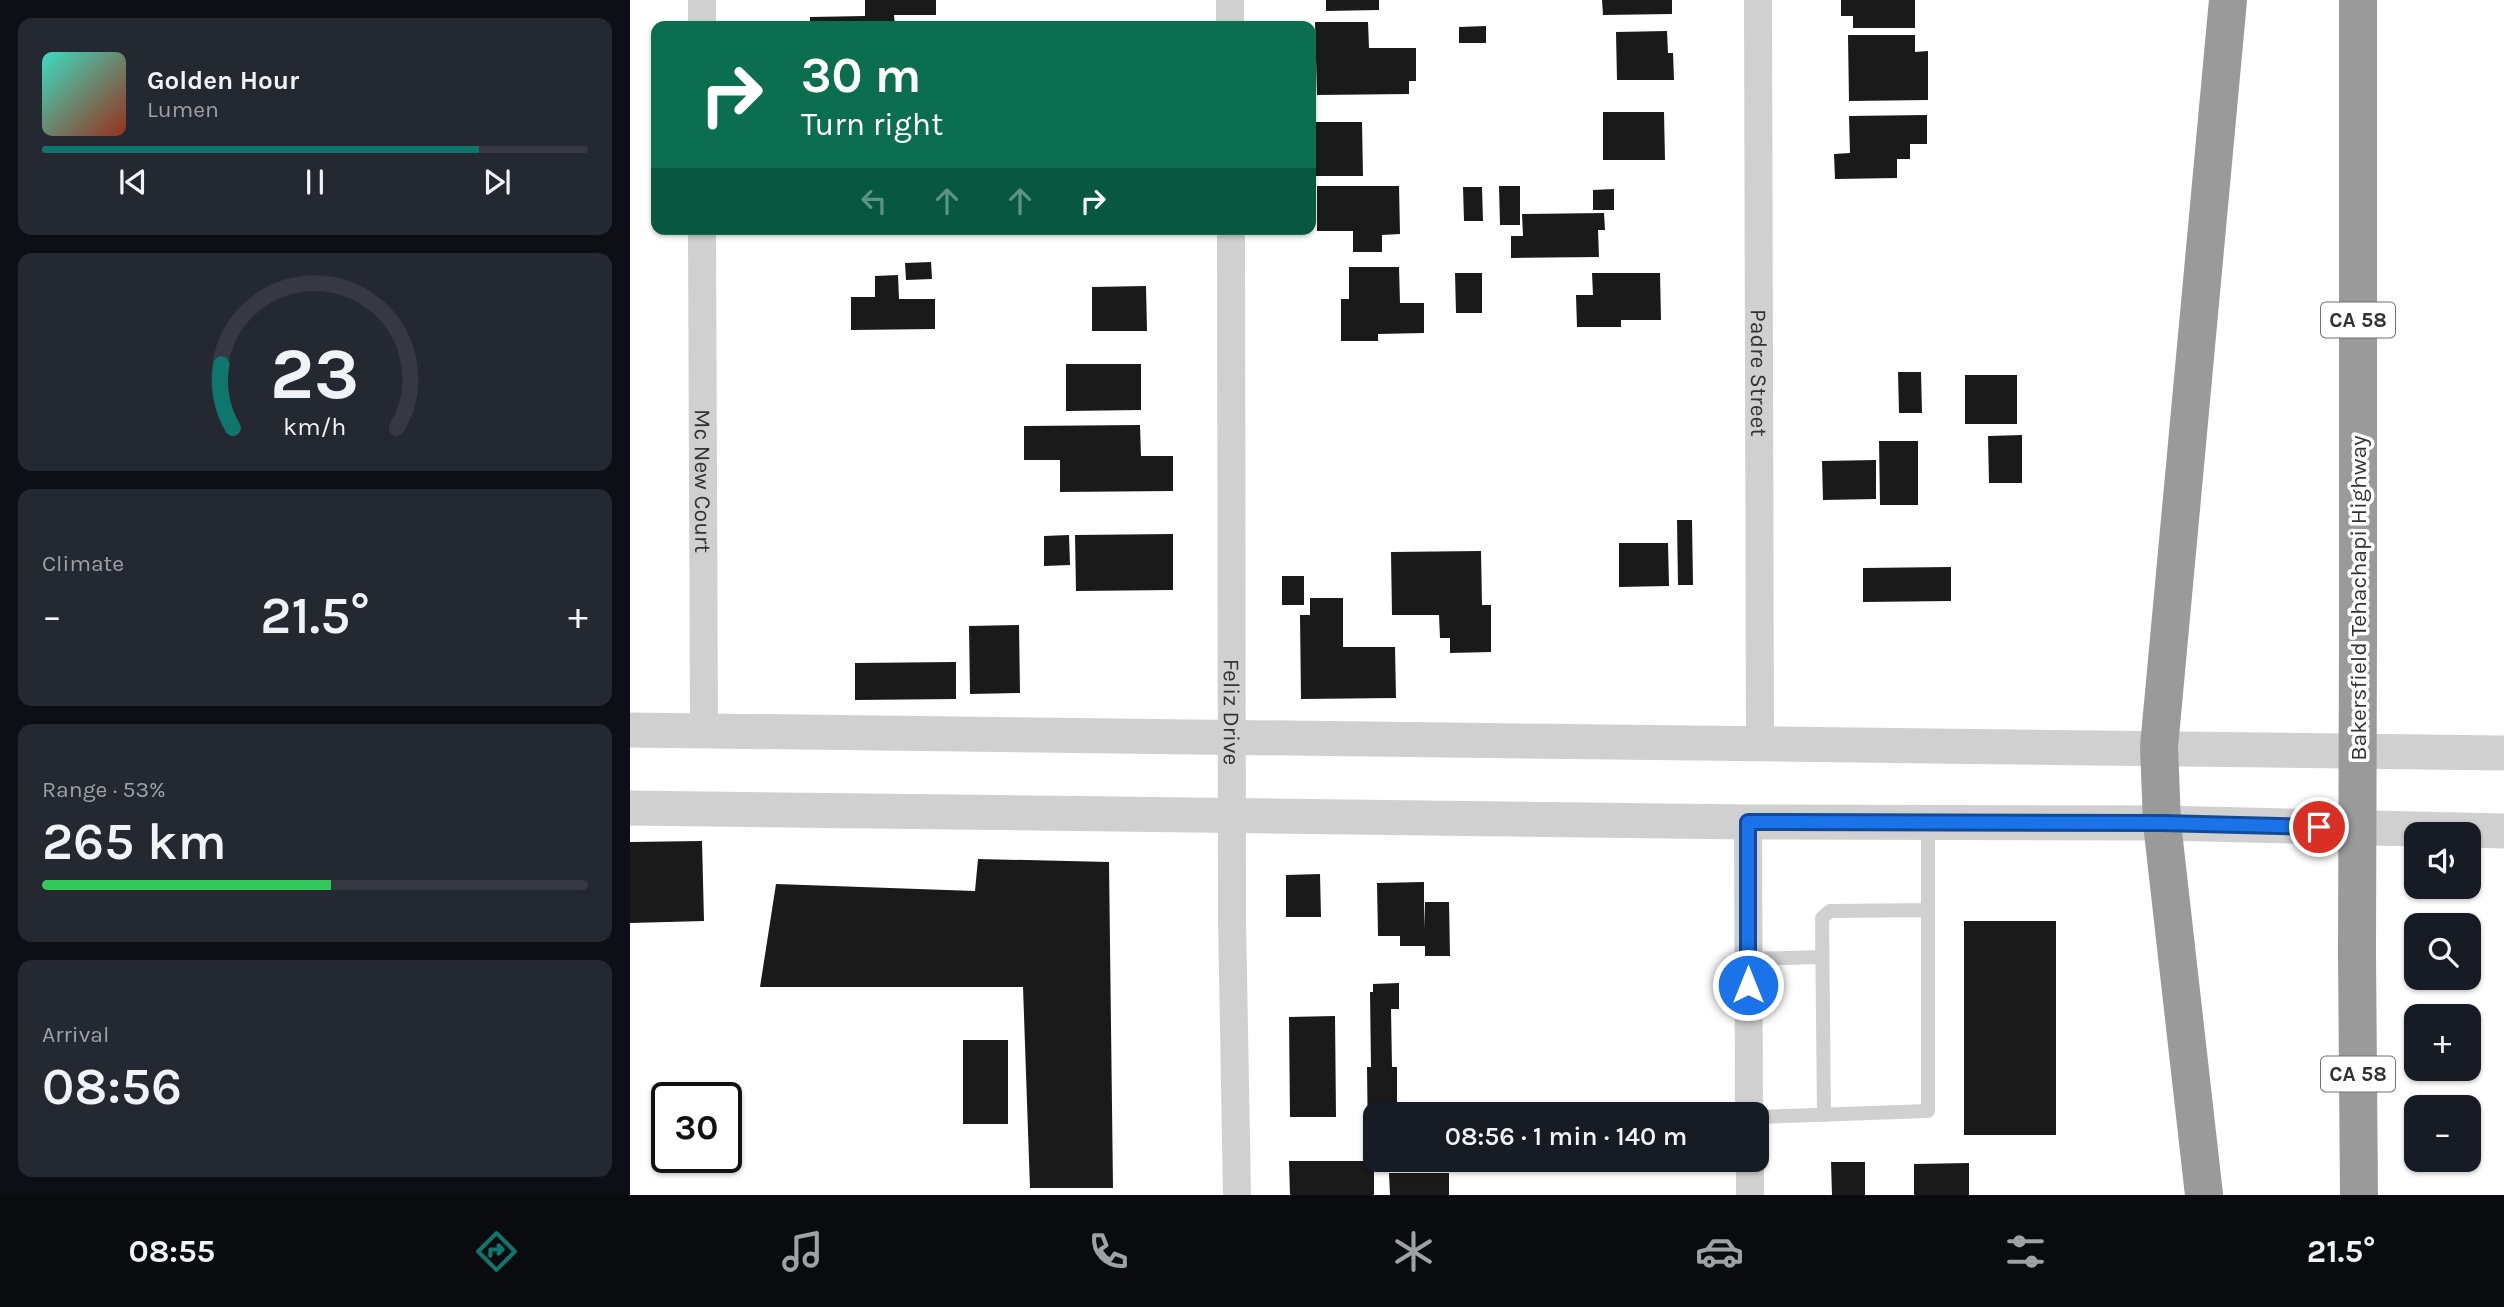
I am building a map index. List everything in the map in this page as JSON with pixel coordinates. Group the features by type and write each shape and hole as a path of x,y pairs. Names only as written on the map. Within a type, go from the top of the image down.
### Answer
{"highway":[{"path":"2204,1195 2162,823 2159,747 2228,0"},
{"name":"Bakersfield Tehachapi Highway","path":"2358,0 2359,1195"}],"street":[{"path":"702,0 702,21"},
{"path":"1230,0 1230,21"},
{"name":"Padre Street","path":"1758,0 1760,745"},
{"name":"Mc New Court","path":"702,235 704,731"},
{"name":"Feliz Drive","path":"1231,235 1232,738 1237,1195"},
{"path":"630,730 2504,753"},
{"path":"630,808 1748,822 2162,823 2504,831"},
{"path":"1748,822 1749,1102"},
{"path":"1750,1172 1750,1195"}],"lane":[{"path":"1769,1117 1928,1111 1928,822"},
{"path":"1824,1115 1822,918 1830,911 1928,910"},
{"path":"1748,959 1822,957"}],"building":[{"path":"865,0 936,0 936,15 894,15 895,21 810,21 810,17 865,16"},
{"path":"1326,0 1379,0 1379,10 1326,11"},
{"path":"1602,0 1672,0 1672,14 1603,15"},
{"path":"1841,0 1915,0 1915,28 1853,28 1853,16 1841,16"},
{"path":"1316,22 1368,22 1369,48 1416,48 1416,81 1409,81 1409,94 1317,95"},
{"path":"1486,26 1486,43 1459,43 1459,27"},
{"path":"1667,31 1668,53 1673,53 1674,80 1617,80 1616,32"},
{"path":"1848,35 1915,35 1915,52 1928,51 1928,100 1849,101"},
{"path":"1603,112 1664,112 1665,160 1603,160"},
{"path":"1927,115 1927,144 1910,144 1910,159 1897,159 1897,178 1835,179 1834,154 1850,153 1849,116"},
{"path":"1316,122 1362,122 1363,176 1316,176"},
{"path":"1317,186 1399,186 1400,234 1382,235 1382,252 1353,252 1353,231 1317,231"},
{"path":"1499,186 1520,186 1520,225 1500,225"},
{"path":"1463,187 1482,187 1483,221 1464,221"},
{"path":"1614,189 1614,210 1593,210 1593,190"},
{"path":"1604,213 1605,230 1598,230 1599,257 1511,258 1511,236 1523,236 1522,214"},
{"path":"931,262 932,279 906,280 905,263"},
{"path":"1349,267 1399,267 1400,303 1424,303 1424,333 1378,334 1378,341 1341,341 1341,299 1349,299"},
{"path":"1455,273 1482,273 1482,313 1456,313"},
{"path":"1592,273 1660,273 1661,320 1621,320 1621,327 1577,327 1576,295 1593,295"},
{"path":"898,275 899,299 935,299 935,329 851,330 851,297 875,297 875,276"},
{"path":"1146,286 1147,331 1092,331 1092,287"},
{"path":"1066,364 1141,364 1141,410 1066,411"},
{"path":"1898,372 1921,372 1922,413 1899,413"},
{"path":"1965,375 2017,375 2017,424 1965,424"},
{"path":"1140,425 1141,456 1173,456 1173,491 1060,492 1060,460 1024,460 1024,426"},
{"path":"2022,435 2022,483 1989,483 1988,436"},
{"path":"1879,441 1918,441 1918,505 1880,505"},
{"path":"1876,460 1876,499 1823,500 1822,461"},
{"path":"1677,520 1692,520 1693,585 1678,585"},
{"path":"1173,534 1173,590 1076,591 1075,535"},
{"path":"1069,535 1070,565 1044,566 1044,536"},
{"path":"1619,543 1668,543 1669,586 1619,587"},
{"path":"1481,551 1482,605 1491,605 1491,652 1450,653 1450,638 1440,638 1439,615 1392,615 1391,552"},
{"path":"1951,567 1951,601 1863,602 1863,568"},
{"path":"1282,576 1304,576 1304,605 1282,605"},
{"path":"1310,598 1343,598 1343,647 1395,647 1396,698 1301,699 1300,615 1310,615"},
{"path":"1019,625 1020,693 970,694 969,626"},
{"path":"956,662 956,699 855,700 855,663"},
{"path":"702,841 704,921 630,923 630,842"},
{"path":"978,859 1109,862 1113,1188 1030,1188 1023,987 760,987 776,884 975,891"},
{"path":"1320,874 1321,917 1286,917 1286,875"},
{"path":"1424,882 1424,929 1425,902 1449,902 1450,956 1425,956 1425,946 1400,946 1400,936 1378,936 1377,883"},
{"path":"1964,921 2056,921 2056,1135 1964,1135"},
{"path":"1399,983 1399,1009 1391,1009 1392,1067 1397,1067 1397,1102 1367,1102 1367,1067 1371,1067 1370,992 1373,992 1373,984"},
{"path":"1335,1016 1336,1117 1290,1117 1289,1017"},
{"path":"963,1040 1008,1040 1008,1124 963,1124"},
{"path":"1289,1161 1363,1161 1363,1172 1374,1172 1374,1195 1290,1195"},
{"path":"1831,1162 1865,1162 1865,1195 1832,1195"},
{"path":"1969,1163 1969,1195 1914,1195 1914,1164"},
{"path":"1389,1173 1449,1173 1449,1195 1390,1195"}],"route":[{"path":"1748,985 1748,822 2162,823 2319,827"}]}
